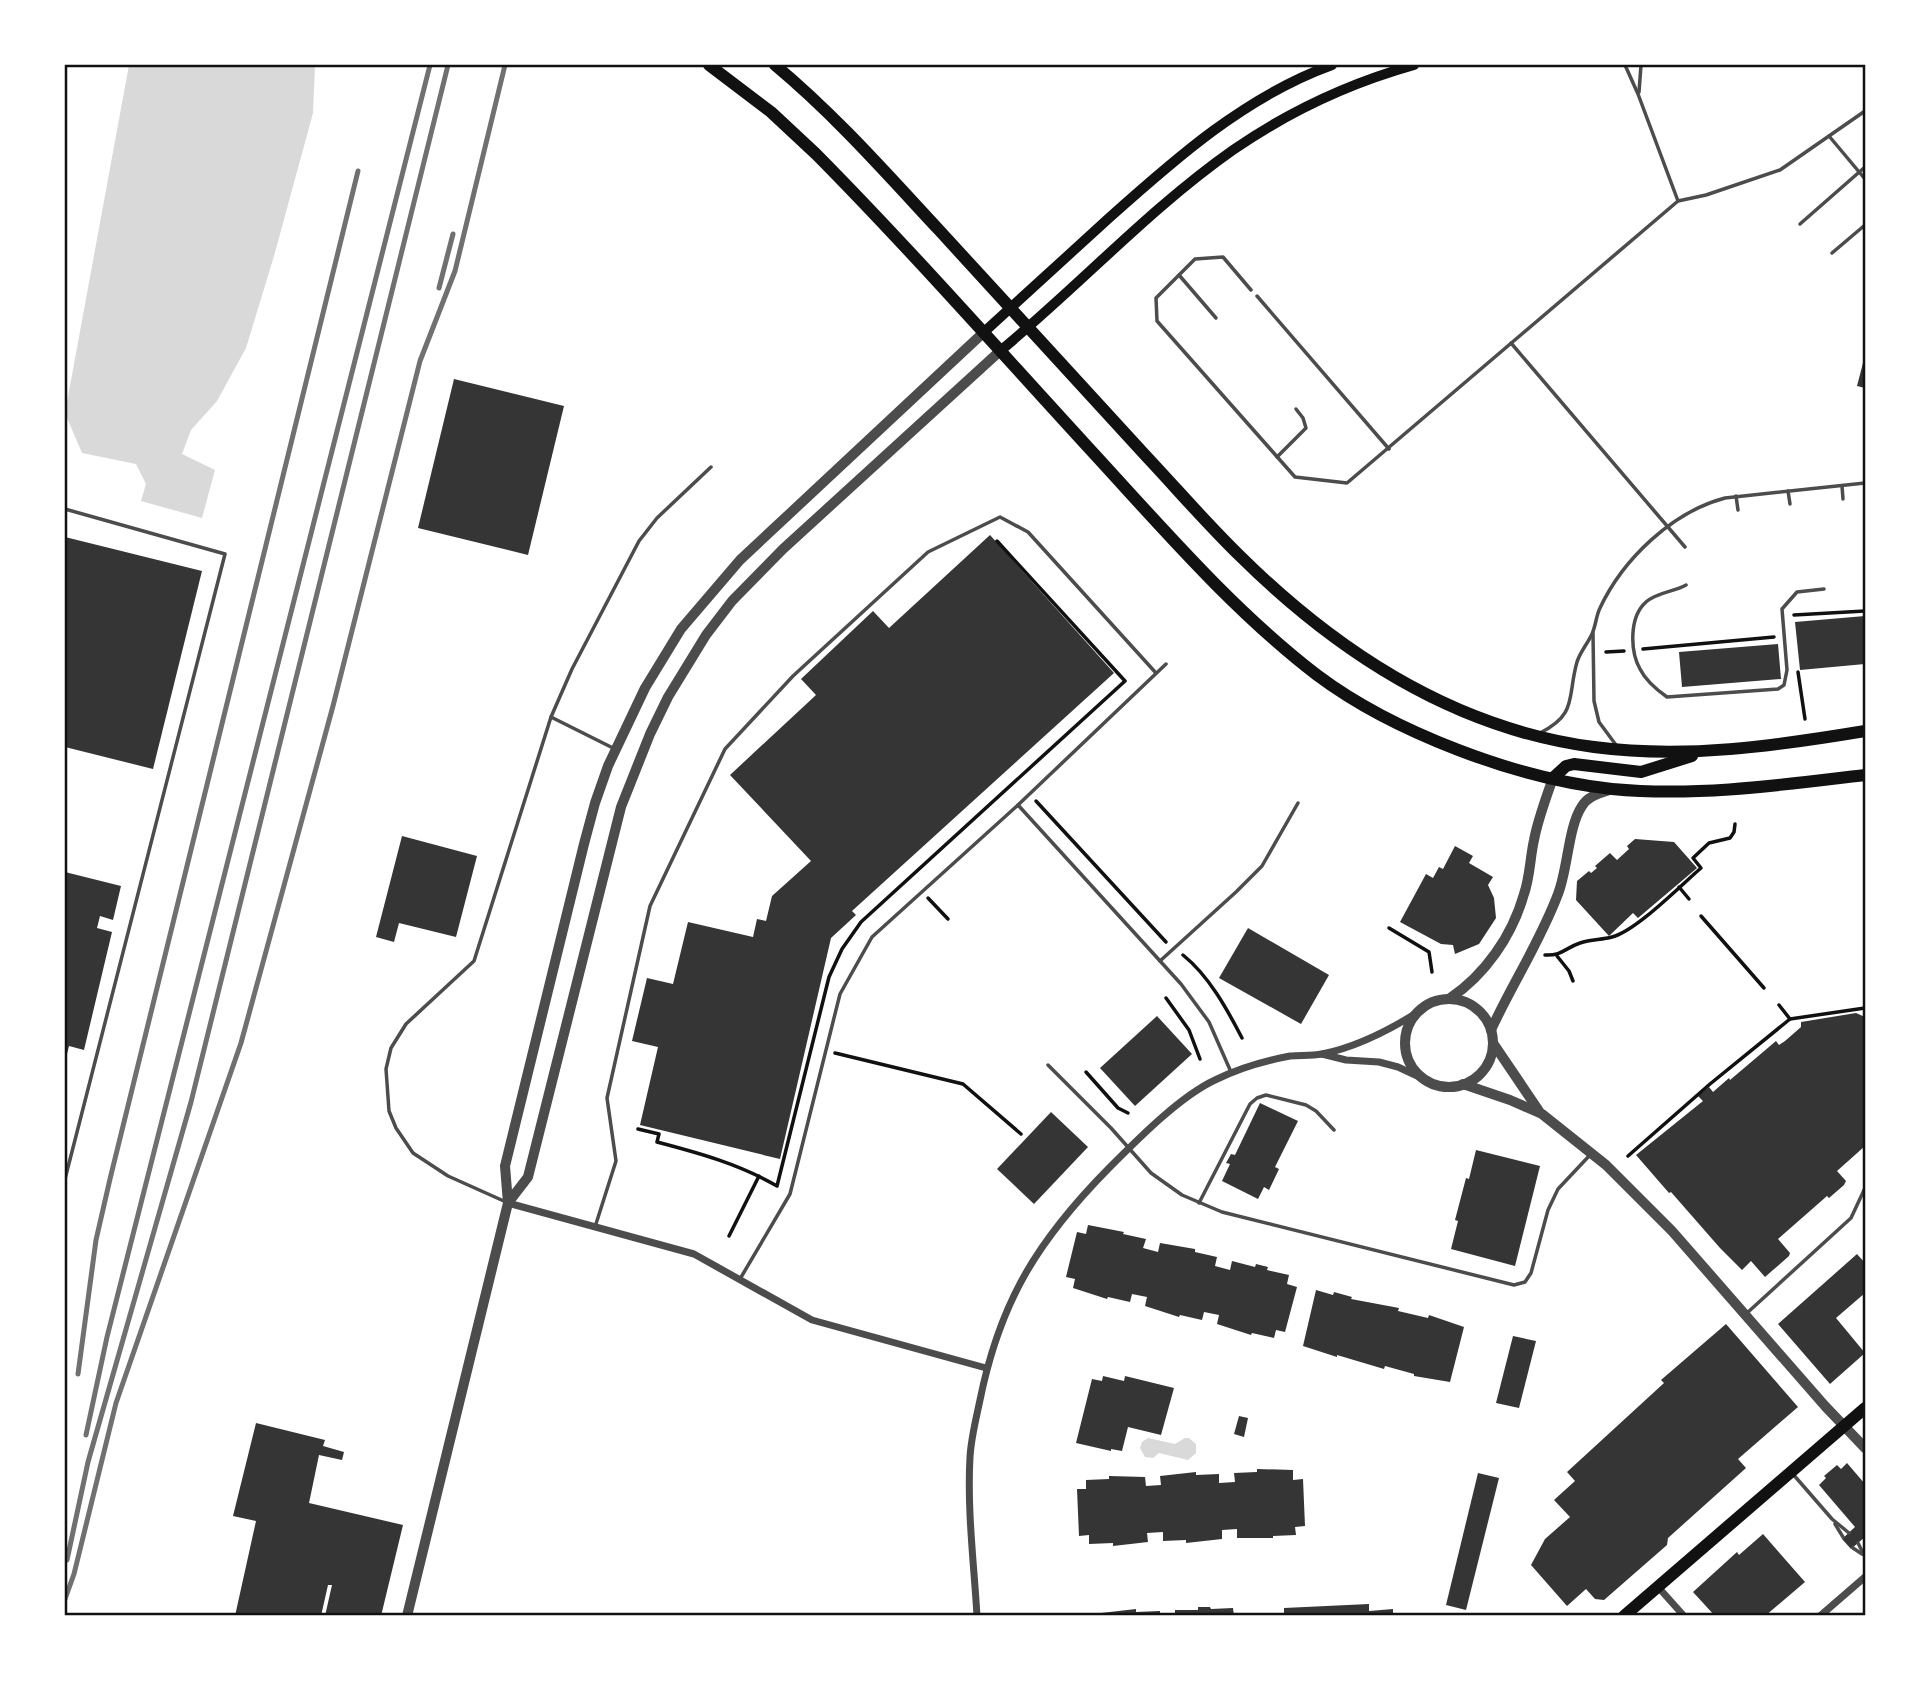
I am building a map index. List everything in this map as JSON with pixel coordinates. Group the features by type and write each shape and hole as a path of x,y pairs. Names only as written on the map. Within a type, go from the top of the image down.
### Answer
{"main road":[{"path":"709,65 771,112 816,153 1177,543 1246,614 1319,676 1419,733 1470,755 1553,778 1612,789 1718,789 1865,775"},
{"path":"775,65 864,149 1239,555 1315,623 1405,685 1462,711 1535,735 1619,750 1703,753 1865,731"},
{"path":"983,333 1160,172 1198,142 1257,102 1332,65"},
{"path":"1000,351 1171,199 1233,150 1315,102 1365,81 1414,65"},
{"path":"1553,778 1566,766 1574,764 1641,772 1703,753"},
{"path":"1624,1616 1865,1408"}],"street":[{"path":"407,1616 508,1203 505,1166 539,1019 595,803 616,750 645,688 681,629 702,602 766,534 983,333"},
{"path":"508,1203 528,1177 621,807 650,734 675,686 706,635 747,586 793,540 1000,351"},
{"path":"1428,1081 1411,1065 1405,1043 1411,1021 1427,1004 1449,999 1464,989 1490,961 1514,920 1524,894 1534,841 1553,778"},
{"path":"1491,1030 1517,976 1541,935 1560,891 1581,807 1589,797 1612,789"},
{"path":"1321,1054 1398,1067 1439,1086 1463,1084 1475,1078 1491,1057 1491,1030 1485,1017 1475,1008 1463,1001 1449,999"},
{"path":"977,1616 970,1455 986,1368 1003,1318 1045,1240 1073,1204 1129,1148 1210,1082 1242,1067 1292,1056 1321,1054 1376,1037 1418,1012"},
{"path":"1493,1044 1542,1114"},
{"path":"1463,1084 1542,1114 1621,1179 1672,1231 1865,1448"},
{"path":"508,1203 694,1254 812,1320 986,1368"},
{"path":"1820,1616 1865,1577"},
{"path":"1658,1587 1684,1616"}],"lane":[{"path":"1625,65 1678,201"},
{"path":"1638,94 1641,65"},
{"path":"1251,290 1223,257 1195,259 1156,298 1157,321 1294,477 1347,483 1678,201 1706,195 1780,170 1865,111"},
{"path":"1829,136 1865,179"},
{"path":"1800,224 1865,167"},
{"path":"1832,253 1865,225"},
{"path":"1179,275 1216,318"},
{"path":"1257,296 1388,449"},
{"path":"1511,343 1685,547"},
{"path":"1277,457 1306,428 1296,409"},
{"path":"508,1203 447,1176 413,1153 396,1128 389,1111 386,1069 391,1048 406,1024 474,961 551,718 572,669 639,541 657,518 711,467"},
{"path":"1535,735 1556,725 1565,716 1577,659 1593,632 1599,610 1618,578 1647,545 1669,526 1703,503 1736,496 1865,483"},
{"path":"1842,486 1843,499"},
{"path":"1788,491 1790,504"},
{"path":"1736,496 1738,510"},
{"path":"65,509 225,554 65,1179"},
{"path":"595,1227 616,1161 607,1098 650,906 725,749 793,676 928,552 1000,517 1028,532 1156,673"},
{"path":"1686,585 1647,601 1634,623 1635,650 1640,670 1652,685 1667,697 1778,689 1784,685 1787,679 1782,609 1797,592 1824,589"},
{"path":"1593,632 1594,701 1599,722 1619,750"},
{"path":"740,1280 790,1194 840,993 872,937 1018,805 1166,664"},
{"path":"551,718 616,750"},
{"path":"1160,961 1262,866 1298,803"},
{"path":"1018,805 1181,984 1209,1022 1231,1072"},
{"path":"1048,1065 1161,1182 1199,1203 1222,1212 1514,1285 1525,1282 1531,1273 1548,1210 1558,1189 1591,1154"},
{"path":"1199,1203 1250,1104 1257,1098 1266,1095 1306,1105 1316,1111 1334,1130"},
{"path":"1745,1315 1852,1218 1865,1188"},
{"path":"1791,1472 1832,1519 1849,1533"},
{"path":"1832,1519 1843,1538"},
{"path":"1858,1543 1864,1556"},
{"path":"1853,1548 1864,1556"}],"path":[{"path":"1606,652 1776,637 1774,627 1791,625 1791,615 1865,611"},
{"path":"1797,665 1805,719"},
{"path":"1018,780 1164,941 1189,960 1229,1012 1242,1038"},
{"path":"1545,955 1558,956 1590,939 1612,937 1632,927 1701,868 1693,858 1709,844 1730,838 1735,824"},
{"path":"1679,887 1689,899"},
{"path":"1700,916 1764,988"},
{"path":"1389,928 1429,952 1432,972"},
{"path":"1558,956 1573,981"},
{"path":"1166,998 1189,1030 1200,1059"},
{"path":"1779,1005 1790,1019"},
{"path":"1628,1156 1790,1019 1865,1008"},
{"path":"811,1048 963,1084 1021,1134"},
{"path":"1086,1072 1118,1108 1128,1113"},
{"path":"729,1236 759,1176"}],"shaded area":[{"path":"129,65 315,65 313,113 246,348 217,401 191,430 182,454 215,470 202,518 141,501 146,484 136,464 82,453 65,413"},
{"path":"1148,1438 1175,1444 1189,1438 1196,1444 1196,1453 1188,1460 1159,1453 1153,1458 1145,1457 1140,1448 1142,1442"}],"building":[{"path":"1865,359 1865,388 1857,386"},
{"path":"454,379 564,406 528,555 418,528"},
{"path":"990,535 1114,673 852,911 856,915 831,938 780,1159 640,1125 658,1047 632,1041 647,978 673,984 688,922 753,937 757,919 766,921 772,896 811,861 730,775 816,695 801,679 873,611 889,628"},
{"path":"65,537 202,571 153,769 65,747"},
{"path":"1865,616 1865,664 1800,670 1795,622"},
{"path":"1778,644 1781,679 1682,687 1679,652"},
{"path":"402,836 477,856 456,937 399,923 394,942 376,937"},
{"path":"1635,839 1674,842 1697,868 1638,918 1633,913 1609,936 1576,900 1577,881 1597,868 1595,866 1610,853 1617,860"},
{"path":"1455,846 1473,856 1469,863 1493,877 1488,885 1494,898 1496,918 1479,944 1455,954 1453,945 1441,944 1400,922 1426,874 1433,878 1439,867 1443,869"},
{"path":"65,872 121,886 113,920 100,916 97,928 112,932 84,1050 69,1046 66,1058"},
{"path":"1248,928 1329,975 1301,1024 1219,978"},
{"path":"1856,1013 1865,1017 1865,1146 1837,1171 1846,1181 1844,1185 1829,1198 1827,1196 1778,1239 1790,1253 1789,1256 1765,1277 1751,1261 1742,1270 1636,1155 1703,1101 1698,1096 1709,1087 1713,1092 1729,1078 1730,1080 1776,1041 1779,1045 1785,1041 1801,1027 1801,1022"},
{"path":"1157,1016 1192,1054 1135,1106 1100,1068"},
{"path":"1260,1103 1298,1121 1275,1167 1279,1169 1269,1190 1264,1187 1258,1199 1222,1181 1230,1164 1226,1163 1231,1154 1235,1155"},
{"path":"1051,1112 1088,1147 1034,1204 997,1169"},
{"path":"1476,1150 1540,1166 1515,1266 1451,1249 1458,1221 1455,1220"},
{"path":"1088,1225 1146,1239 1143,1248 1158,1252 1160,1243 1195,1249 1195,1252 1217,1257 1215,1266 1230,1270 1232,1261 1255,1267 1256,1264 1268,1267 1267,1270 1289,1275 1287,1284 1297,1287 1285,1332 1276,1330 1274,1338 1252,1333 1251,1335 1217,1324 1219,1315 1204,1312 1202,1320 1180,1315 1179,1317 1145,1306 1147,1297 1132,1294 1130,1302 1108,1297 1107,1299 1073,1288 1075,1279 1066,1277 1077,1232 1086,1234"},
{"path":"1857,1254 1865,1263 1865,1293 1836,1318 1865,1353 1830,1384 1778,1324"},
{"path":"1316,1290 1399,1308 1398,1311 1428,1318 1429,1315 1464,1327 1450,1382 1414,1376 1385,1366 1384,1369 1303,1346"},
{"path":"1726,1324 1798,1407 1738,1459 1746,1468 1668,1538 1667,1545 1604,1600 1595,1599 1586,1589 1567,1606 1531,1565 1545,1539 1570,1517 1554,1500 1575,1481 1567,1472 1664,1383 1661,1380"},
{"path":"1513,1336 1536,1341 1519,1408 1496,1403"},
{"path":"1103,1376 1124,1381 1125,1376 1174,1388 1161,1435 1128,1427 1122,1451 1076,1443 1092,1379 1102,1381"},
{"path":"1239,1416 1248,1418 1244,1437 1234,1434"},
{"path":"256,1423 325,1440 323,1446 344,1452 342,1460 319,1455 309,1503 403,1525 381,1616 325,1616 332,1585 328,1585 321,1616 235,1616 256,1521 233,1516"},
{"path":"1847,1463 1865,1484 1865,1537 1851,1549 1842,1539 1855,1527 1819,1485 1826,1478 1824,1476 1837,1465 1841,1469"},
{"path":"1257,1469 1293,1470 1293,1480 1303,1479 1305,1526 1295,1527 1296,1535 1237,1538 1237,1529 1222,1530 1222,1539 1186,1543 1186,1540 1163,1541 1163,1532 1147,1533 1148,1542 1113,1546 1113,1543 1089,1544 1089,1535 1079,1536 1077,1489 1086,1489 1086,1480 1109,1479 1109,1476 1145,1477 1146,1486 1161,1485 1160,1476 1196,1472 1196,1475 1219,1474 1219,1483 1235,1482 1234,1473 1257,1472"},
{"path":"1478,1473 1499,1478 1466,1610 1446,1605"},
{"path":"1763,1534 1805,1582 1765,1616 1715,1616 1693,1592 1737,1552 1739,1555"},
{"path":"1369,1604 1369,1611 1393,1609 1393,1616 1284,1616 1284,1608"},
{"path":"1198,1607 1233,1608 1234,1616 1175,1616 1175,1610 1198,1610"},
{"path":"1136,1609 1136,1612 1160,1611 1160,1616 1101,1616 1101,1613"}],"railway":[{"path":"86,1435 107,1337 430,65"},
{"path":"67,1560 88,1462 191,1102 448,65"},
{"path":"65,1599 74,1574 116,1403 241,1043 333,706 420,361 455,271 505,65"},
{"path":"78,1374 96,1240 110,1179 358,171"},
{"path":"439,288 453,234"}]}
